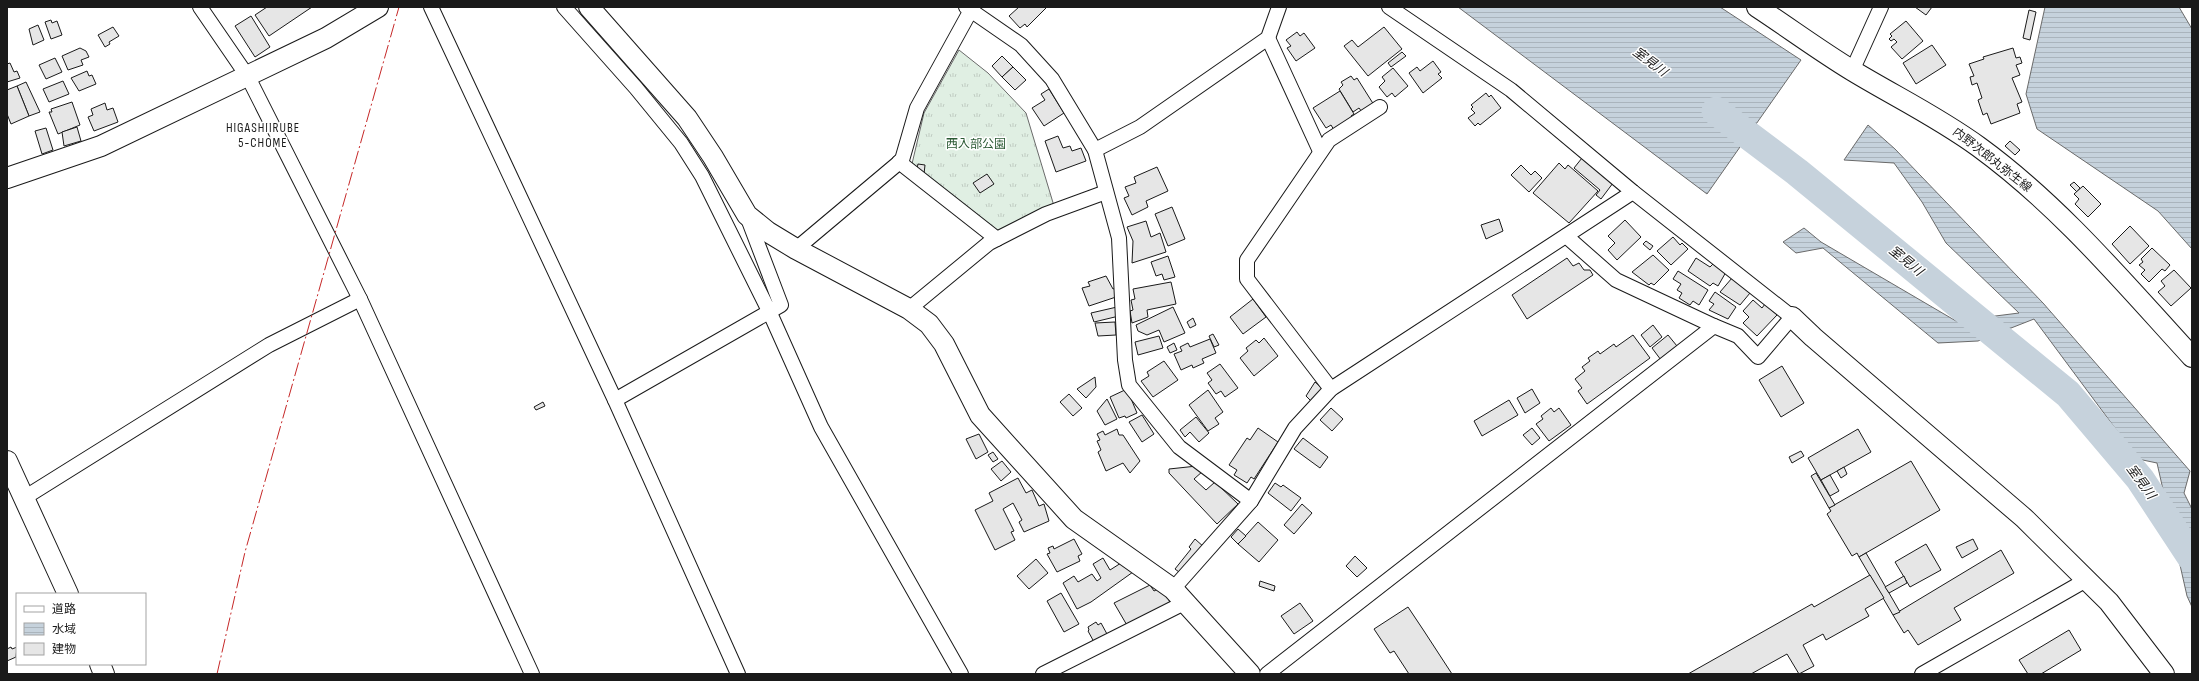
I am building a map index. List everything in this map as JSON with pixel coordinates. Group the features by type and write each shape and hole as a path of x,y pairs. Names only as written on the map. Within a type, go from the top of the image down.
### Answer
{"street":[{"path":"200,7 248,77 360,299 532,674"},
{"path":"7,178 101,146 248,77 326,38 378,7"},
{"path":"431,7 615,400 738,674"},
{"path":"564,7 681,143 702,176 770,313 821,427 961,674"},
{"path":"589,7 687,118 713,157 747,215 781,305 770,313 615,400"},
{"path":"1095,150 1140,127 1268,38 1279,7"},
{"path":"1389,7 1511,90 1633,192 1792,317 1825,348 2024,518 2088,579 2109,602 2164,674"},
{"name":"内野次郎丸弥生線","path":"1757,7 1852,70 1925,111 1980,148 2014,175 2073,228 2192,357"},
{"path":"1852,70 1881,7"},
{"path":"796,249 902,160 917,108 969,8 1021,45 1052,79 1095,150 1118,238 1125,360 1129,385 1179,447 1251,501"},
{"path":"1268,38 1320,151"},
{"path":"1331,390 1247,279 1247,260 1328,140 1380,107"},
{"path":"899,162 997,239"},
{"path":"909,308 990,243 1046,214 1106,192"},
{"path":"1043,674 1179,596 1251,501 1295,428 1331,390 1633,192"},
{"path":"747,215 768,232 796,249 909,308 929,324 944,344 980,415 1074,519 1179,596 1250,674"},
{"path":"1566,236 1616,280 1738,336 1758,357 1792,317"},
{"path":"24,498 269,345 360,299"},
{"path":"1267,674 1714,326"},
{"path":"7,461 68,593"},
{"path":"1922,674 2088,579"}],"green space":[{"name":"西入部公園","path":"959,50 988,73 1026,113 1054,206 998,231 911,168 924,113"}],"water":[{"path":"1458,7 1720,7 1801,60 1707,194"},
{"path":"2045,7 2179,7 2192,29 2192,249 2158,211 2037,129 2026,94"},
{"path":"1868,125 1895,149 2043,303 2190,471 2184,493 2192,509 2192,607 2187,596 2157,463 2138,459 2034,319 1978,341 1938,343 1823,248 1796,253 1783,242 1804,228 1821,242 1956,321 2019,313 1946,243 1922,202 1894,163 1844,160"}],"building":[{"path":"267,7 312,7 269,36 255,15"},
{"path":"1019,7 1047,7 1027,27 1025,24 1020,28 1009,16"},
{"path":"1915,7 1932,7 1926,15"},
{"path":"2029,10 2036,12 2030,40 2023,38"},
{"path":"251,16 270,47 255,57 235,26"},
{"path":"51,20 52,23 57,21 62,35 51,39 45,22"},
{"path":"1906,21 1923,41 1902,59 1891,47 1897,42 1894,39 1891,41 1889,39 1892,36 1890,34"},
{"path":"38,25 44,40 33,45 29,29"},
{"path":"113,27 119,36 109,42 110,44 105,47 98,35"},
{"path":"1384,27 1402,49 1368,76 1344,46 1352,40 1358,47"},
{"path":"1297,32 1300,36 1304,33 1315,48 1296,61 1287,48 1291,46 1286,40"},
{"path":"1932,45 1946,65 1916,84 1903,63"},
{"path":"80,48 86,51 89,57 81,60 83,65 68,70 62,56"},
{"path":"2013,48 2016,58 2020,57 2022,63 2016,65 2020,75 2012,78 2022,102 2017,104 2020,113 1991,124 1987,113 1983,115 1978,100 1982,98 1977,83 1972,85 1970,77 1974,76 1969,64 1984,59 1983,57"},
{"path":"1402,52 1406,56 1391,67 1388,63"},
{"path":"1002,56 1013,67 1002,77 992,66"},
{"path":"55,58 62,72 46,79 39,65"},
{"path":"1433,61 1441,72 1438,74 1442,78 1423,93 1409,73 1417,67 1420,71"},
{"path":"10,63 14,72 17,71 20,78 7,82 7,64"},
{"path":"1013,67 1026,80 1015,90 1002,77"},
{"path":"1393,68 1408,86 1395,97 1392,93 1387,97 1379,87 1385,81 1382,77"},
{"path":"87,71 89,76 92,75 96,84 79,91 71,78"},
{"path":"1351,76 1354,80 1357,78 1374,105 1362,112 1359,108 1353,112 1339,89 1343,85 1341,82"},
{"path":"63,81 69,94 49,102 43,89"},
{"path":"26,82 40,112 29,116 17,86"},
{"path":"17,86 29,116 11,124 7,114 7,90"},
{"path":"1049,89 1064,113 1044,126 1032,108 1045,100 1041,94"},
{"path":"1340,91 1354,114 1351,116 1353,119 1334,130 1331,125 1326,128 1313,108"},
{"path":"1486,93 1489,97 1491,95 1501,108 1480,125 1478,123 1475,126 1468,118 1475,113 1471,109 1473,107 1471,105"},
{"path":"72,102 80,125 58,134 49,112 52,112 51,109"},
{"path":"105,103 107,110 113,108 118,122 94,131 88,117 93,115 91,109"},
{"path":"77,127 81,141 64,146 62,132"},
{"path":"46,128 53,150 42,154 35,131"},
{"path":"1058,136 1063,148 1070,146 1072,151 1081,148 1086,161 1056,172 1045,141"},
{"path":"2010,141 2020,150 2015,155 2005,146"},
{"path":"1582,158 1613,183 1601,199 1596,195 1600,190 1574,168"},
{"path":"1559,163 1565,169 1568,165 1598,191 1569,223 1533,193"},
{"path":"918,164 925,165 924,174 916,173"},
{"path":"1521,165 1531,175 1535,171 1542,178 1529,192 1511,175"},
{"path":"1157,167 1168,191 1146,201 1148,207 1132,215 1124,198 1129,196 1125,187 1136,183 1134,177"},
{"path":"987,174 994,184 980,193 973,183"},
{"path":"2074,182 2080,188 2077,192 2070,185"},
{"path":"2083,186 2101,204 2088,217 2075,204 2079,199 2074,194"},
{"path":"1172,207 1185,239 1168,246 1155,214"},
{"path":"1499,219 1503,231 1486,239 1481,225"},
{"path":"1625,220 1641,237 1617,260 1608,250 1615,243 1608,236"},
{"path":"1146,221 1151,237 1160,233 1166,252 1132,263 1133,241 1127,227"},
{"path":"2130,226 2149,246 2130,264 2112,244"},
{"path":"1673,237 1680,245 1682,243 1688,249 1671,265 1657,251"},
{"path":"1646,241 1653,246 1650,250 1643,244"},
{"path":"2152,248 2170,265 2165,271 2162,269 2149,282 2141,274 2145,270 2139,265 2143,262 2141,259"},
{"path":"1653,255 1669,270 1654,285 1651,283 1649,285 1632,272"},
{"path":"1168,256 1175,277 1164,280 1162,274 1156,276 1151,262"},
{"path":"1567,258 1573,266 1579,263 1584,270 1590,270 1593,275 1527,319 1512,295"},
{"path":"1696,258 1710,267 1713,264 1726,272 1718,286 1713,283 1710,286 1688,271"},
{"path":"2174,270 2191,288 2171,306 2158,292 2165,286 2161,281"},
{"path":"1678,271 1708,290 1699,305 1693,301 1690,305 1679,298 1682,293 1677,290 1681,284 1673,279"},
{"path":"1106,276 1113,289 1116,288 1119,296 1089,306 1082,288 1090,286 1088,282"},
{"path":"1732,278 1750,293 1740,305 1720,292"},
{"path":"1171,282 1176,304 1147,310 1148,317 1132,323 1130,311 1133,310 1131,300 1135,299 1133,289"},
{"path":"1715,292 1736,307 1728,319 1709,310 1714,304 1709,301"},
{"path":"1253,299 1266,317 1243,334 1230,317"},
{"path":"1753,300 1762,308 1765,304 1777,315 1757,336 1743,323 1749,317 1743,311"},
{"path":"1117,307 1119,316 1094,322 1091,313"},
{"path":"1173,307 1185,333 1164,342 1159,330 1147,335 1138,331 1136,325"},
{"path":"1193,318 1196,325 1190,328 1187,322"},
{"path":"1115,322 1116,335 1098,336 1095,323"},
{"path":"1653,325 1662,337 1650,347 1641,335"},
{"path":"1213,334 1219,345 1214,347 1209,336"},
{"path":"1633,335 1650,358 1587,404 1578,391 1582,388 1575,379 1585,371 1582,367 1590,361 1588,358 1598,351 1600,354 1614,344 1616,347"},
{"path":"1668,335 1677,346 1661,360 1652,348"},
{"path":"1159,336 1163,348 1138,355 1135,342"},
{"path":"1264,338 1278,356 1254,376 1240,358 1248,351 1246,348 1256,340 1259,343"},
{"path":"1210,339 1216,353 1202,359 1204,363 1193,368 1192,365 1181,370 1174,354 1182,351 1180,347 1188,343 1190,347"},
{"path":"1174,343 1177,350 1170,353 1167,347"},
{"path":"1164,361 1178,380 1153,397 1141,381 1149,376 1147,372"},
{"path":"1220,364 1238,388 1225,397 1221,391 1216,394 1208,383 1212,380 1207,373"},
{"path":"1782,366 1804,403 1781,417 1759,380"},
{"path":"1095,377 1096,387 1086,398 1077,389"},
{"path":"1315,382 1323,389 1311,401 1306,396"},
{"path":"1127,389 1137,413 1126,418 1125,416 1119,418 1110,397"},
{"path":"1532,389 1540,403 1525,413 1517,398"},
{"path":"1208,390 1223,412 1215,418 1219,424 1208,431 1189,405"},
{"path":"1069,394 1082,408 1073,416 1060,402"},
{"path":"1107,399 1117,419 1105,425 1097,411"},
{"path":"1509,400 1518,415 1482,436 1474,421"},
{"path":"543,402 545,406 536,410 534,407"},
{"path":"1331,408 1343,419 1332,431 1320,420"},
{"path":"1551,408 1554,412 1559,408 1571,425 1549,441 1536,424 1543,419 1541,416"},
{"path":"1142,415 1154,434 1142,442 1129,422"},
{"path":"1196,417 1209,433 1199,442 1190,432 1185,437 1180,430"},
{"path":"1258,428 1278,442 1254,479 1251,477 1247,483 1234,475 1237,470 1229,465 1247,438 1250,440"},
{"path":"1532,428 1540,438 1532,445 1523,435"},
{"path":"1117,429 1119,435 1123,435 1140,461 1130,473 1123,463 1106,471 1098,452 1101,450 1097,441 1100,440 1097,434 1103,431 1105,435"},
{"path":"1858,429 1871,452 1821,480 1808,458"},
{"path":"979,434 988,452 976,459 966,439"},
{"path":"1303,438 1328,457 1320,468 1294,449"},
{"path":"1801,451 1804,456 1792,463 1789,457"},
{"path":"993,452 998,459 993,462 988,455"},
{"path":"1002,461 1011,472 1001,481 991,469"},
{"path":"1911,461 1940,510 1859,557 1857,553 1852,556 1827,514 1831,511 1829,508"},
{"path":"1197,466 1203,471 1194,479 1206,490 1215,482 1238,504 1217,524 1169,473 1169,469"},
{"path":"1844,467 1847,474 1841,478 1837,471"},
{"path":"1816,473 1835,505 1829,508 1811,476"},
{"path":"1830,475 1839,491 1830,496 1821,480"},
{"path":"1018,478 1026,493 1032,490 1039,506 1044,504 1049,521 1024,532 1019,522 1022,520 1013,503 1003,509 1014,531 1011,532 1015,540 995,550 975,510 993,501 989,493"},
{"path":"1275,483 1281,487 1283,485 1301,498 1291,511 1268,493"},
{"path":"1302,504 1312,513 1294,534 1284,525"},
{"path":"1258,522 1278,540 1259,562 1238,544"},
{"path":"1238,529 1246,536 1238,544 1231,537"},
{"path":"1074,539 1082,554 1078,556 1080,561 1057,572 1047,554 1050,553 1048,548 1053,546 1054,549"},
{"path":"1195,539 1205,548 1183,575 1175,569 1191,549 1189,547"},
{"path":"1973,539 1978,549 1962,558 1956,547"},
{"path":"1926,544 1941,570 1910,587 1895,562"},
{"path":"2001,550 2014,573 1954,608 1961,620 1918,645 1908,630 1904,633 1893,615"},
{"path":"1866,553 1900,612 1893,615 1859,557"},
{"path":"1355,556 1367,568 1357,577 1346,566"},
{"path":"1103,558 1110,570 1121,563 1133,572 1091,602 1077,609 1063,583 1074,576 1078,582 1092,574 1097,581 1101,578 1093,564"},
{"path":"1036,559 1048,573 1029,589 1017,576"},
{"path":"1870,575 1884,598 1865,609 1869,616 1826,640 1823,634 1803,645 1814,666 1799,674 1787,654 1751,674 1688,674 1812,604 1814,607"},
{"path":"1904,576 1907,583 1889,593 1885,587"},
{"path":"1260,581 1275,586 1274,591 1259,586"},
{"path":"1150,585 1154,591 1162,587 1170,602 1128,627 1114,603"},
{"path":"1061,593 1079,624 1064,632 1047,601"},
{"path":"1300,603 1313,621 1294,634 1281,616"},
{"path":"1408,607 1452,674 1409,674 1394,651 1390,653 1374,629"},
{"path":"1096,622 1098,625 1101,623 1107,634 1094,642 1088,631 1088,627"},
{"path":"2069,630 2081,650 2041,674 2028,674 2019,660"},
{"path":"11,647 12,649 16,647 16,657 7,661 7,649"}],"waterway":[{"name":"室見川","path":"1716,111 1797,172 2068,394 2140,479 2192,558"}],"power":[{"path":"217,674 245,552 399,7"}],"district":[{"name":"HIGASHIIRUBE 5-CHOME","path":"263,136"}]}
